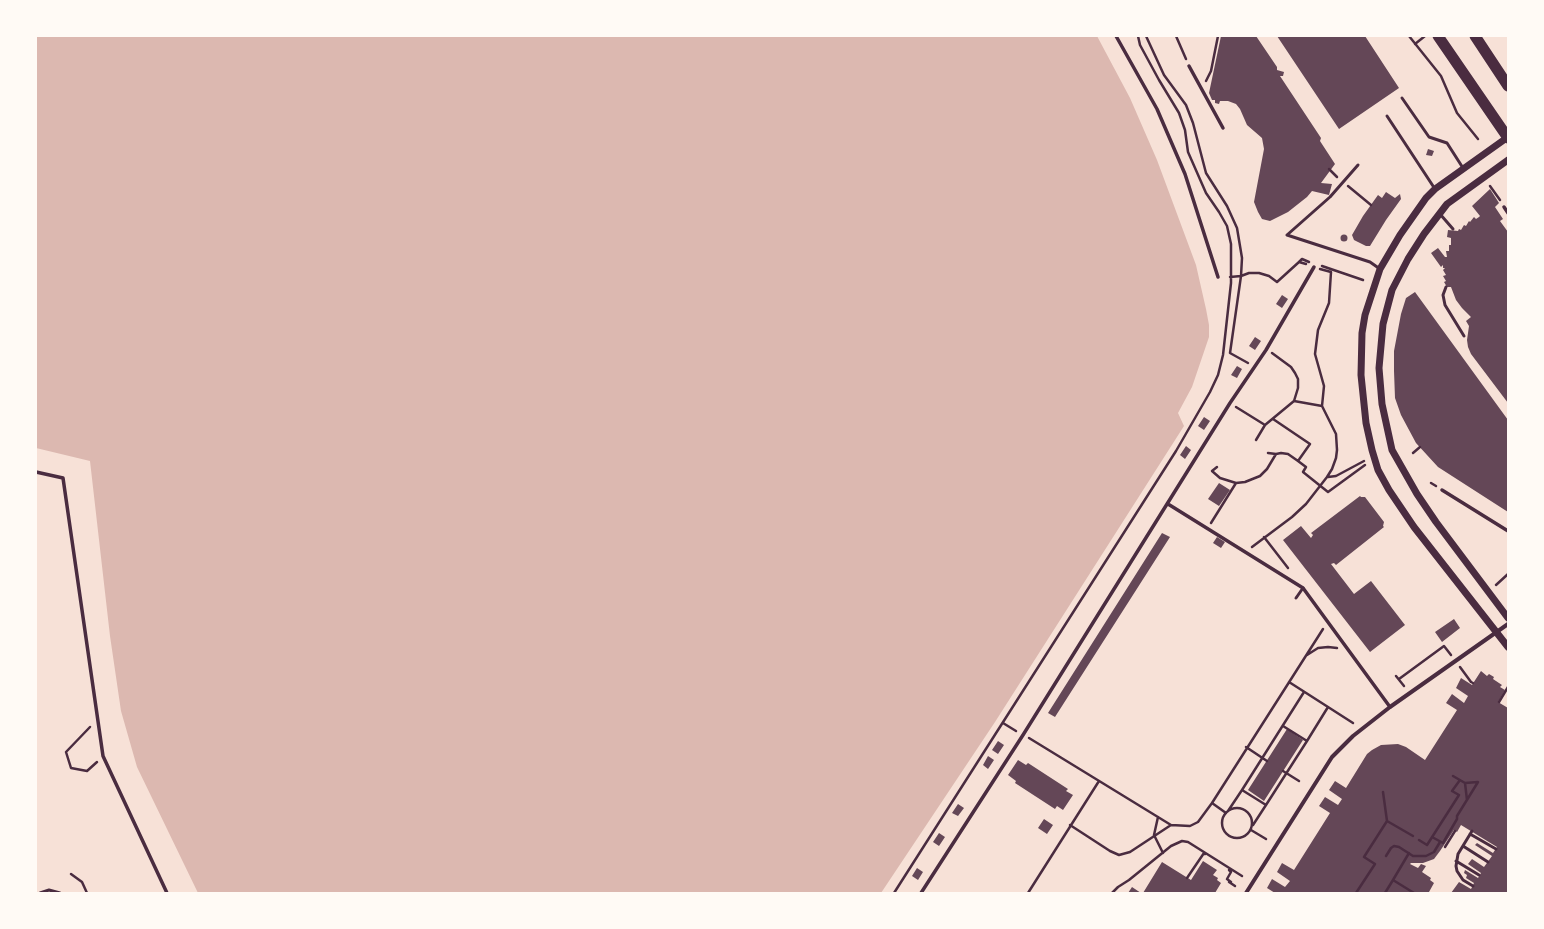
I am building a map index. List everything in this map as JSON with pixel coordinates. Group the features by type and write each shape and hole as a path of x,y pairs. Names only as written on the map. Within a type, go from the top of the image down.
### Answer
{"highway":[{"path":"1438,36 1508,138"},
{"path":"1475,36 1508,86"}],"street":[{"path":"1116,36 1158,109 1185,174 1218,277"},
{"path":"1189,66 1223,128"},
{"path":"1508,138 1463,168 1436,189 1426,198 1411,217 1380,269 1370,297 1362,333 1361,375 1366,423 1378,470 1398,506 1414,528 1508,647"},
{"path":"1508,160 1447,204 1439,212 1408,259 1392,290 1383,324 1380,361 1382,404 1392,450 1436,522 1508,618"},
{"path":"1504,207 1508,213"},
{"path":"921,893 1023,735 1230,403 1266,350 1314,267"},
{"path":"36,472 63,478 103,756 167,893"},
{"path":"1442,490 1508,531"},
{"path":"1168,504 1303,588 1390,707"},
{"path":"1246,893 1332,757 1353,736 1390,707 1508,624"}],"lane":[{"path":"1402,98 1429,137 1447,143 1463,168"},
{"path":"1387,116 1436,189"},
{"path":"1358,165 1330,197 1287,235 1370,262 1380,269"},
{"path":"1439,212 1453,229"},
{"path":"1446,287 1443,296 1445,305 1464,336"},
{"path":"1296,598 1303,588"},
{"path":"1472,886 1459,876 1456,866 1458,854 1471,833 1496,850"},
{"path":"1463,846 1488,862"},
{"path":"1456,861 1480,875"},
{"path":"40,893 49,890 60,893"}],"path":[{"path":"894,893 1176,451 1210,392 1218,375 1224,355 1232,277 1231,244 1227,226 1220,212 1206,193 1188,152 1185,130 1179,113 1140,45 1138,36"},
{"path":"1146,36 1164,75 1186,105 1193,123 1206,173 1227,206 1237,228 1242,258 1241,276 1230,353 1255,367"},
{"path":"1176,36 1187,60"},
{"path":"1203,91 1211,71 1218,36"},
{"path":"1409,36 1441,76 1457,113 1478,139"},
{"path":"1415,44 1424,36"},
{"path":"1490,186 1504,207"},
{"path":"1218,277 1232,277 1249,273 1259,273 1269,276 1277,282 1302,259 1363,280"},
{"path":"1245,552 1306,504 1321,486 1332,469 1337,450 1336,434 1322,406 1324,386 1314,354 1318,330 1329,303 1331,272 1299,262"},
{"path":"1256,440 1265,425 1294,401 1298,388 1298,379 1290,367 1277,356 1266,350"},
{"path":"1294,401 1322,406"},
{"path":"1230,403 1265,425"},
{"path":"1273,419 1310,444 1298,462"},
{"path":"1412,453 1420,447"},
{"path":"1268,453 1288,454 1306,468 1303,472 1328,492 1365,465"},
{"path":"1217,467 1212,471 1220,478 1236,483 1253,480 1267,470 1276,454"},
{"path":"1327,477 1336,476 1364,461"},
{"path":"1214,518 1236,483"},
{"path":"1264,537 1288,569"},
{"path":"1495,586 1508,574"},
{"path":"1003,723 1171,825 1190,826 1198,822 1212,803 1246,747 1328,622"},
{"path":"1305,657 1318,648 1328,647 1337,648 1356,661"},
{"path":"1399,680 1439,649"},
{"path":"1396,676 1404,686"},
{"path":"1289,682 1353,723"},
{"path":"1506,695 1504,694 1501,700 1508,688"},
{"path":"1304,692 1222,820 1224,830 1230,837 1244,837 1251,830 1328,707"},
{"path":"98,718 66,752 71,768 87,771 103,756"},
{"path":"1283,726 1307,741"},
{"path":"1246,747 1267,761"},
{"path":"1283,771 1299,781"},
{"path":"1386,856 1394,846 1410,853 1413,856 1426,856 1434,852 1440,842 1442,843 1478,782 1465,783 1453,776"},
{"path":"1419,840 1427,845 1459,795 1452,791 1460,780"},
{"path":"1033,893 1028,892 1070,825 1100,781"},
{"path":"1465,783 1467,800"},
{"path":"1242,790 1266,805"},
{"path":"1356,893 1375,864 1364,857 1387,821 1383,792"},
{"path":"1212,803 1227,812"},
{"path":"1227,812 1237,808 1247,811 1252,819 1253,826"},
{"path":"1158,817 1154,835 1163,853"},
{"path":"1387,821 1413,836"},
{"path":"1070,825 1110,851 1119,854 1130,852 1171,825"},
{"path":"1251,830 1266,839"},
{"path":"1445,847 1455,831"},
{"path":"1432,837 1440,842"},
{"path":"1112,893 1177,842 1188,842 1242,876"},
{"path":"1187,878 1204,853 1231,872 1227,879 1231,882 1233,880 1228,877 1227,876 1225,880 1235,886"},
{"path":"1385,893 1410,853"},
{"path":"71,874 82,882 87,893"},
{"path":"1368,875 1372,878"},
{"path":"1393,880 1414,893"}],"shaded area":[{"path":"36,36 1097,36 1130,98 1157,160 1196,265 1206,309 1209,325 1209,337 1192,387 1178,413 1184,426 995,722 881,893 198,893 137,767 121,711 110,636 90,461 36,448"}],"building":[{"path":"1221,36 1256,36 1277,67 1277,70 1284,72 1283,76 1280,76 1321,138 1320,141 1335,164 1321,183 1332,184 1329,195 1312,191 1307,197 1288,212 1270,221 1262,219 1254,202 1264,149 1262,138 1247,125 1240,109 1236,104 1228,101 1220,101 1219,104 1215,103 1215,100 1212,100 1209,93"},
{"path":"1277,36 1365,36 1399,88 1339,129"},
{"path":"1428,149 1434,151 1432,156 1426,155"},
{"path":"1490,189 1499,203 1495,207 1503,219 1500,221 1508,232 1508,403 1471,354 1467,340 1469,326 1466,321 1471,317 1456,300 1451,287 1447,287 1443,276 1446,275 1443,270 1445,268 1443,268 1443,265 1441,267 1431,253 1438,248 1445,257 1447,257 1446,251 1449,251 1449,245 1451,245 1451,238 1447,237 1448,230 1461,230 1464,225 1466,226 1474,217 1476,219 1479,217 1480,216 1472,206"},
{"path":"1386,192 1395,198 1400,194 1401,199 1370,246 1366,246 1354,240 1352,235 1363,216 1378,195 1382,198"},
{"path":"1344,234 1347,235 1347,241 1344,242 1341,241 1340,238 1341,235"},
{"path":"1415,292 1508,420 1508,512 1438,467 1416,443 1401,415 1395,398 1394,351 1401,314 1406,298"},
{"path":"1282,295 1288,299 1282,308 1276,304"},
{"path":"1255,337 1261,341 1255,350 1249,346"},
{"path":"1237,366 1242,369 1237,378 1231,375"},
{"path":"1204,417 1210,421 1204,430 1198,426"},
{"path":"1186,446 1191,450 1185,459 1180,455"},
{"path":"1219,483 1230,490 1219,506 1208,499"},
{"path":"1360,496 1365,497 1384,522 1384,527 1336,565 1334,563 1331,564 1354,594 1371,581 1405,625 1370,652 1283,540 1301,526 1311,538 1313,535 1311,533"},
{"path":"1162,533 1170,537 1055,717 1048,713"},
{"path":"1217,537 1225,542 1221,548 1213,543"},
{"path":"1454,619 1460,628 1442,642 1435,632"},
{"path":"1481,671 1487,676 1489,674 1494,677 1493,679 1502,685 1500,687 1505,690 1498,702 1508,708 1508,893 1451,893 1459,882 1471,889 1474,883 1466,878 1467,875 1464,873 1465,870 1478,878 1481,873 1468,864 1472,859 1484,867 1492,856 1475,845 1477,843 1493,853 1497,847 1461,825 1457,832 1454,830 1434,859 1423,863 1410,864 1418,868 1421,864 1426,866 1422,872 1431,878 1430,880 1434,883 1429,892 1431,893 1275,893 1267,888 1272,879 1285,887 1290,881 1277,872 1282,863 1294,870 1330,813 1319,806 1325,797 1338,805 1342,799 1329,790 1335,781 1346,788 1367,754 1381,745 1398,744 1406,747 1425,760 1457,710 1446,703 1452,694 1464,703 1468,696 1456,688 1461,678 1472,685"},
{"path":"1287,729 1303,740 1264,801 1248,790"},
{"path":"998,741 1004,745 998,754 992,750"},
{"path":"988,756 994,760 988,769 983,765"},
{"path":"1018,760 1026,765 1028,763 1068,789 1066,791 1073,795 1063,810 1057,806 1055,809 1015,783 1016,781 1008,775"},
{"path":"958,804 964,808 958,816 952,813"},
{"path":"1044,819 1053,825 1047,834 1038,828"},
{"path":"939,833 945,837 939,846 933,842"},
{"path":"1203,861 1217,870 1213,875 1218,878 1217,880 1221,883 1215,893 1143,893 1162,862 1191,880"},
{"path":"917,868 923,872 918,880 912,876"},
{"path":"1132,887 1141,893 1128,893"}]}
